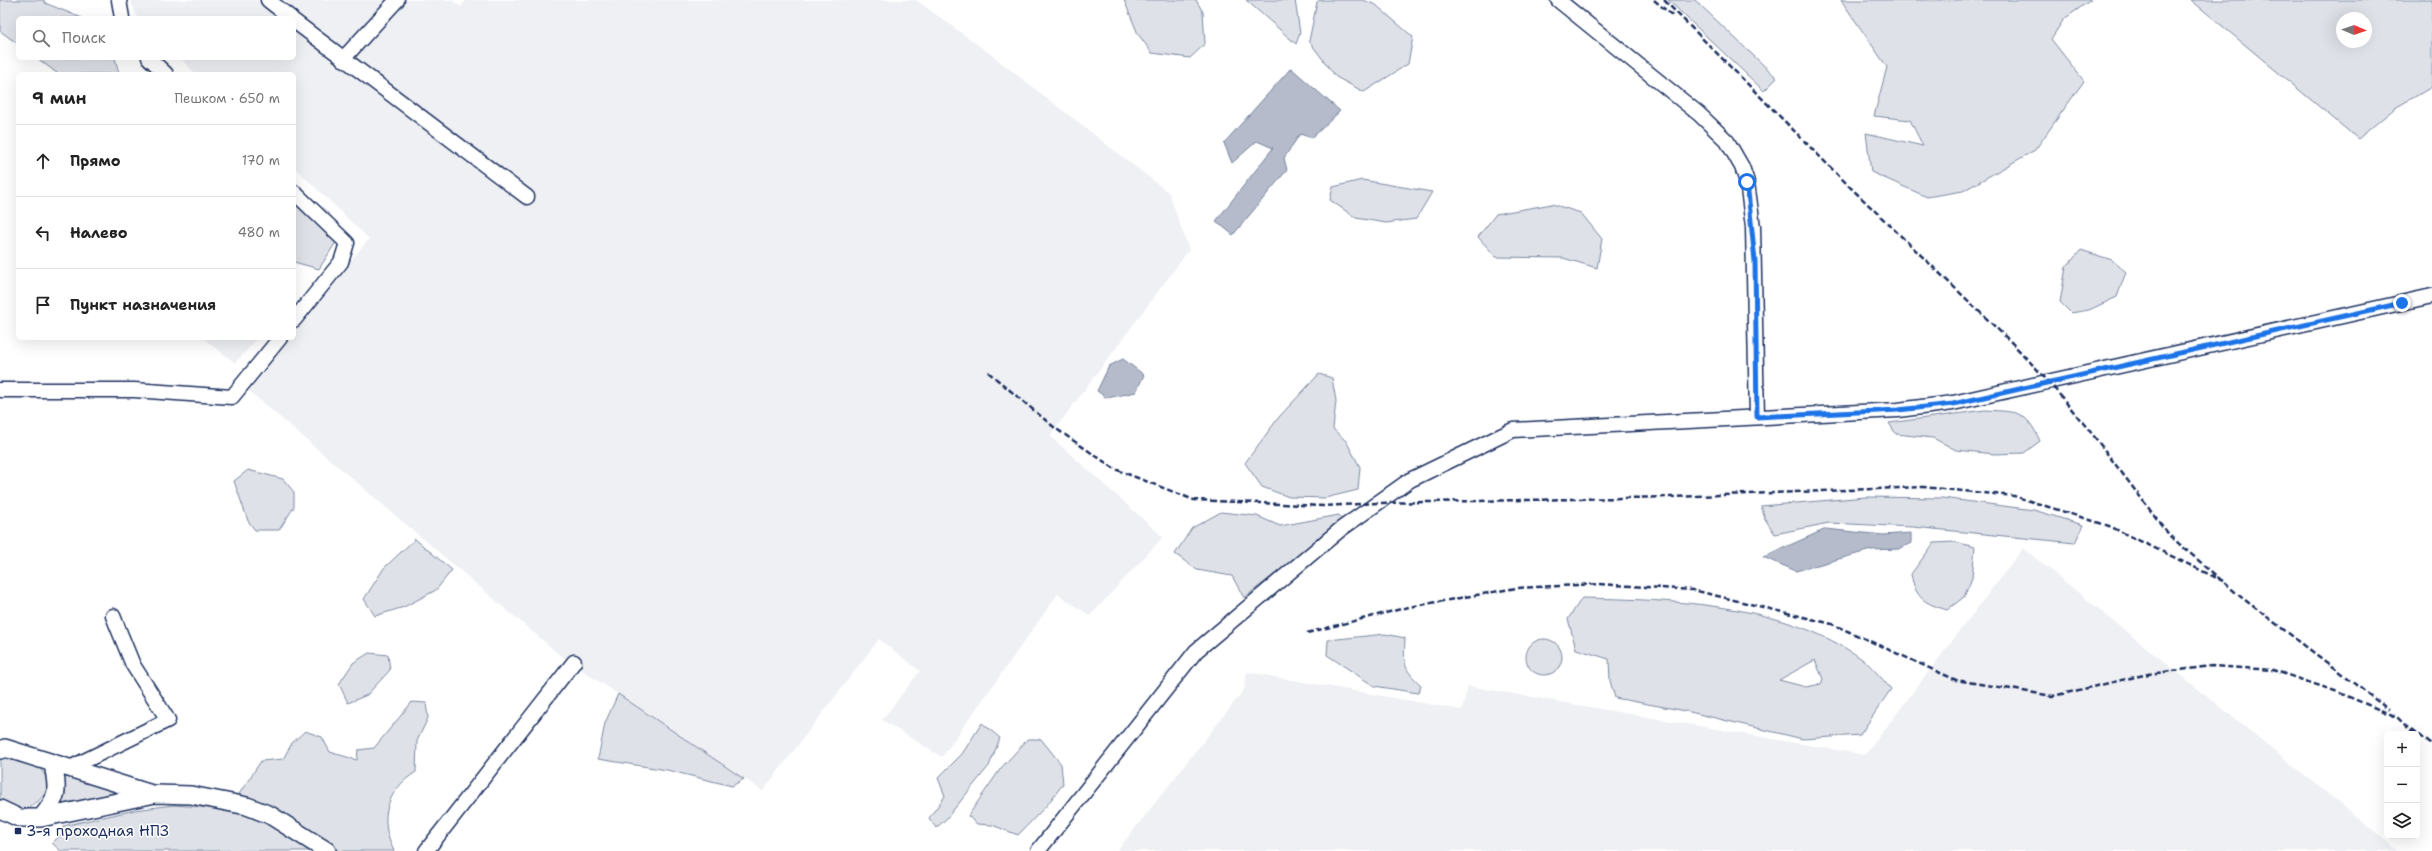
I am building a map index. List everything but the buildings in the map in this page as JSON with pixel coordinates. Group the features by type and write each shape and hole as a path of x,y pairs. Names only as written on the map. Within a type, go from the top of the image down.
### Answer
{"main road":[{"path":"2,748 154,794"},
{"path":"41,818 54,803 61,767"},
{"path":"0,809 19,818 41,818 154,794 192,795 247,806 270,815 327,851"}],"street":[{"path":"119,0 122,16"},
{"path":"268,0 288,16"},
{"path":"343,59 397,0"},
{"path":"1558,0 1699,114 1726,141 1742,167 1747,182 1753,227 1757,417"},
{"path":"296,23 527,197"},
{"path":"151,60 164,72"},
{"path":"296,194 347,244 341,262 296,318"},
{"path":"1038,851 1196,650 1341,529 1410,480 1513,430 1898,410 1953,404 2432,296"},
{"path":"0,390 134,390 232,397 278,340"},
{"path":"61,767 168,720 133,665 113,616"},
{"path":"426,851 574,662"}],"shaded area":[{"path":"0,0 44,0 45,3 77,16 16,16 16,43 0,31"},
{"path":"130,0 451,0 461,7 466,0 916,0 985,50 1169,193 1189,250 1050,436 1163,537 1090,616 1058,594 942,757 882,720 920,671 879,639 763,791 561,656 243,386 282,340 296,340 296,324 369,239 296,169 296,72 194,72 182,60 296,60 296,16 137,16"},
{"path":"1124,0 1196,0 1203,12 1205,44 1190,58 1152,53 1138,34"},
{"path":"1246,0 1295,0 1300,33 1296,44"},
{"path":"1320,0 1363,0 1376,5 1413,37 1408,64 1364,92 1336,77 1309,41 1317,2"},
{"path":"1668,0 1695,0 1777,78 1764,91"},
{"path":"1841,0 2091,0 2064,19 2051,39 2084,81 2035,150 1963,191 1927,197 1871,172 1866,133 1923,146 1910,120 1874,116 1887,67"},
{"path":"2191,0 2432,0 2432,87 2395,108 2358,139"},
{"path":"40,60 116,60 118,72 55,72"},
{"path":"1362,180 1432,192 1416,219 1386,223 1356,218 1330,200 1333,187"},
{"path":"296,203 338,239 319,269 296,263"},
{"path":"1552,204 1581,213 1602,239 1597,268 1563,258 1496,257 1478,237 1496,214"},
{"path":"2081,250 2112,260 2126,272 2117,297 2089,310 2071,313 2060,302 2066,267"},
{"path":"206,340 256,340 235,363"},
{"path":"1319,374 1332,378 1336,401 1333,429 1346,441 1360,467 1358,490 1325,498 1289,497 1262,487 1245,463 1279,417"},
{"path":"1985,410 2006,411 2020,415 2030,423 2040,441 2024,453 1994,454 1956,450 1933,438 1896,434 1889,423"},
{"path":"248,470 283,479 294,492 294,507 279,530 255,530 248,521 234,481"},
{"path":"1866,497 1942,498 2034,510 2083,525 2075,543 1913,527 1829,523 1775,534 1765,519 1761,506"},
{"path":"1221,512 1257,516 1280,526 1339,515 1343,521 1244,598 1232,576 1197,570 1175,554 1192,528"},
{"path":"415,539 452,570 436,590 404,607 375,616 364,599 384,568"},
{"path":"1955,542 1975,547 1972,578 1964,597 1947,610 1932,605 1922,599 1916,589 1911,574 1934,543"},
{"path":"2023,548 2399,851 1117,851 1244,690 1247,672 1462,710 1468,686 1865,755"},
{"path":"1582,598 1654,600 1727,608 1798,626 1831,640 1866,662 1891,689 1860,735 1803,739 1686,711 1615,698 1610,681 1609,659 1576,649 1568,619","holes":["1815,660 1823,679 1821,684 1806,687 1779,680"]},
{"path":"1385,634 1405,638 1404,654 1407,669 1421,685 1418,693 1374,686 1327,655 1328,640"},
{"path":"1548,639 1557,644 1561,650 1561,664 1557,670 1548,675 1540,675 1531,670 1527,664 1526,653 1531,644 1537,640"},
{"path":"369,653 388,655 390,670 367,695 348,703 339,684 353,663"},
{"path":"618,694 744,779 732,786 667,770 598,759 605,723"},
{"path":"412,702 426,703 428,718 417,741 416,772 398,788 388,807 386,828 394,851 338,851 323,839 235,800 261,761 283,759 292,743 305,731 322,737 330,752 357,760 358,750 374,748"},
{"path":"982,723 1000,738 989,766 946,819 936,828 929,818 945,796 938,778 962,754"},
{"path":"1028,739 1041,739 1061,764 1063,784 1047,805 1018,835 992,825 977,824 968,816 1001,768"},
{"path":"4,757 27,761 39,767 43,772 48,787 43,796 35,804 20,809 11,808 0,803 0,759"},
{"path":"62,774 128,795 56,807 64,787"},
{"path":"173,805 229,809 261,819 317,851 61,851 52,843 62,834 63,826 135,810"}],"water":[{"path":"1291,68 1340,111 1312,138 1300,134 1284,158 1287,170 1233,235 1216,221 1273,148 1257,141 1232,163 1224,143"},
{"path":"1123,359 1144,375 1136,392 1107,398 1097,391 1109,366"},
{"path":"1826,529 1883,535 1911,533 1911,543 1899,549 1871,550 1796,571 1763,557"}],"railway":[{"path":"1654,0 1674,17"},
{"path":"1664,0 1849,186 2012,343 2049,382 2093,435 2170,536 2241,597 2389,710"},
{"path":"988,372 1055,428 1115,469 1194,500 1323,506 1378,503 1672,497 1923,487 2014,496 2109,526 2223,581"},
{"path":"1307,633 1409,607 1516,588 1599,584 1693,590 1832,624 1956,680 2053,696 2148,674 2212,666 2273,670 2335,691 2397,717 2411,731"},
{"path":"2412,729 2432,745"}],"place":[{"name":"3-я проходная НПЗ","path":"18,831"}],"route":[{"path":"1747,182 1753,227 1755,261 1757,417 1898,410 1953,404 2402,303"}]}
